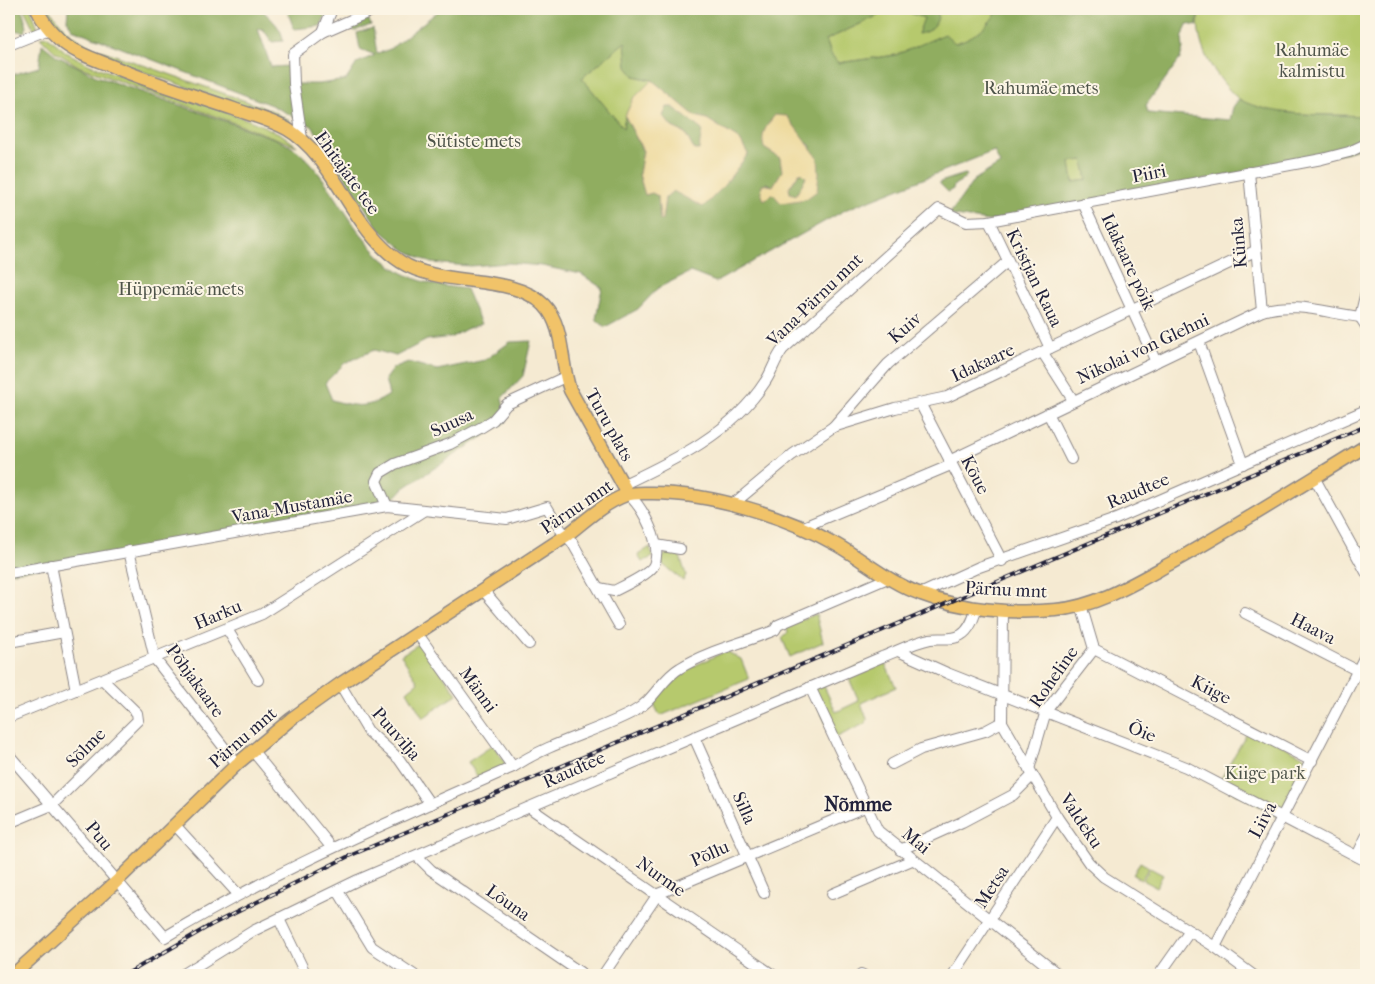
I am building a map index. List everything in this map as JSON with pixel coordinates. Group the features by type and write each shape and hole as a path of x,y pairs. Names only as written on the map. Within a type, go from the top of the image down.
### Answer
{"main road":[{"name":"Ehitajate tee","path":"37,9 49,29 59,40 78,52 117,69 271,122 302,139 320,160 368,233 378,244 402,263 430,275 523,291 539,300 554,321 564,374"},
{"name":"Turu plats","path":"564,374 625,490"},
{"name":"Pärnu mnt","path":"13,975 116,882 252,750 291,718 568,535 625,490 690,496 732,505 800,528 837,546 888,578 920,594 954,604 1003,610 1057,610 1082,605 1138,581 1315,479 1366,446"}],"street":[{"path":"323,32 332,9"},
{"path":"337,9 341,12 342,23"},
{"path":"302,139 294,84 293,54 323,32 371,9"},
{"path":"9,44 49,29"},
{"name":"Piiri","path":"939,208 966,222 988,221 1324,158 1349,152 1366,144"},
{"name":"Künka","path":"1249,172 1262,311"},
{"name":"Idakaare põik","path":"1083,203 1156,362"},
{"name":"Vana-Pärnu mnt","path":"625,490 641,476 700,444 722,429 766,381 772,363 783,349 939,208"},
{"name":"Kristjan Raua","path":"988,221 1008,261 1046,351 1073,400"},
{"name":"Idakaare","path":"732,505 792,455 833,428 894,408 948,397 1255,251"},
{"name":"Kuiv","path":"833,428 888,364 1008,261"},
{"path":"1366,292 1360,317 1366,326"},
{"name":"Nikolai von Glehni","path":"800,528 950,463 1048,412 1262,311 1276,307 1297,306 1360,317"},
{"path":"1199,342 1243,464"},
{"name":"Suusa","path":"387,506 376,481 380,473 394,464 450,444 482,427 493,420 507,404 564,374"},
{"name":"Kõue","path":"920,403 1002,560"},
{"name":"Raudtee","path":"920,594 979,567 1116,519 1366,410"},
{"path":"1048,412 1070,459"},
{"path":"1315,479 1366,572"},
{"path":"599,588 614,591 649,571 654,564 656,545 639,505 625,490"},
{"name":"Vana-Mustamäe","path":"9,572 387,506 507,519 547,507 561,530 568,535"},
{"name":"Harku","path":"9,717 262,614 423,510"},
{"path":"568,535 599,588 618,626"},
{"path":"656,545 680,549"},
{"name":"Põhjakaare","path":"129,551 149,642 155,659 237,764"},
{"path":"50,565 76,690"},
{"name":"Raudtee","path":"165,937 238,894 332,848 513,767 551,745 634,711 655,695 679,668 741,641 775,630 782,623 888,578"},
{"path":"484,590 529,644"},
{"name":"Roheline","path":"900,850 962,822 1013,795 1030,772 1046,711 1094,649 1082,605"},
{"name":"Raudtee","path":"182,975 253,931 338,890 898,650 932,638 948,639 962,635 970,625 977,608"},
{"name":"Valdeku","path":"1003,610 1002,722 1057,817 1098,872 1215,947 1253,975"},
{"name":"Haava","path":"1245,613 1362,673"},
{"path":"227,629 258,680"},
{"path":"9,642 64,632"},
{"name":"Männi","path":"417,633 513,767"},
{"name":"Kiige","path":"1094,649 1312,761"},
{"name":"Õie","path":"898,650 910,658 1001,695 1186,767 1361,859"},
{"name":"Liiva","path":"1215,947 1312,761 1362,673 1366,654"},
{"name":"Sõlme","path":"9,822 52,805 138,720 137,713 103,680"},
{"name":"Puuvilja","path":"340,684 368,732 400,759 430,804"},
{"name":"Mai","path":"810,687 878,831 912,860 1059,975"},
{"path":"892,764 920,749 985,731 1002,722"},
{"name":"Silla","path":"694,737 764,893"},
{"path":"252,750 332,848"},
{"name":"Puu","path":"9,755 165,937"},
{"name":"Põllu","path":"658,894 865,806"},
{"name":"Nurme","path":"530,808 658,894 773,975"},
{"name":"Metsa","path":"953,975 1057,817"},
{"path":"175,825 238,894"},
{"path":"1361,859 1366,837"},
{"name":"Lõuna","path":"417,856 431,870 584,975"},
{"path":"832,894 912,860"},
{"path":"338,890 372,947 414,975"},
{"path":"603,975 658,894"},
{"path":"279,919 306,975"},
{"path":"1159,975 1190,931"}],"green space":[{"path":"9,9 22,9 27,27 24,32 13,30 9,32"},
{"path":"24,9 31,9 38,28 35,31"},
{"path":"43,9 50,9 68,31 92,47 271,110 290,121 291,124 88,52 62,33"},
{"path":"68,9 261,9 275,23 281,32 283,41 272,42 263,29 258,29 271,67 289,66 291,84 319,84 346,80 357,63 375,55 360,49 357,33 373,28 377,54 390,49 441,9 892,9 826,40 831,54 838,63 896,55 945,34 955,43 961,41 973,36 987,24 996,14 995,9 1199,9 1197,26 1187,24 1182,39 1183,48 1180,59 1146,105 1148,113 1230,120 1233,107 1239,99 1252,105 1284,112 1366,116 1366,144 1349,152 989,221 949,215 974,180 1000,164 994,151 847,209 716,282 690,272 658,288 638,309 605,327 596,319 602,288 581,274 542,266 508,263 470,266 431,263 405,250 379,229 312,126 271,105 72,29 67,20","holes":["625,42 627,67 634,76 652,80 695,116 707,119 740,140 748,154 722,188 673,191 665,198 662,219 660,219 658,196 652,193 645,195 639,174 643,152 625,116 623,128 582,78","792,122 800,136 811,146 806,199 773,194 764,199 766,183 773,186 782,171 780,158 764,148","1083,160 1087,180 1073,182 1070,162"]},
{"path":"284,9 328,9 321,26 294,29 287,10"},
{"path":"892,9 912,9 913,14 925,18 918,34 939,11 937,9 995,9 996,14 985,28 969,39 955,43 918,46 896,55 838,63 831,54 826,40"},
{"path":"912,9 937,9 938,19 931,29 918,34 924,18 912,14"},
{"name":"Rahumäe kalmistu","path":"1199,9 1366,9 1366,116 1291,113 1261,109 1243,102 1228,88 1208,60 1199,32"},
{"path":"366,13 371,25 354,31 350,25"},
{"path":"47,36 66,52 90,65 249,120 281,134 297,146 80,67 54,51 40,37"},
{"path":"625,41 634,76 652,80 629,108 623,129 582,78"},
{"name":"Hüppemäe mets","path":"42,44 57,56 96,76 276,139 291,147 299,152 315,169 354,226 384,260 403,273 425,282 466,289 481,324 466,329 452,337 427,340 396,356 374,350 345,363 325,383 332,400 355,405 375,403 389,395 385,379 393,368 408,362 437,370 485,360 510,342 531,341 523,376 502,398 507,421 404,488 387,506 9,573 9,485 12,482 9,473 9,73 11,75 39,67"},
{"path":"667,107 673,107 703,130 699,150 694,150 685,133 672,127 663,116"},
{"path":"1083,160 1087,180 1073,182 1069,162"},
{"path":"799,173 806,177 796,196 790,193 789,188"},
{"path":"967,175 964,179 954,185 953,189 948,192 940,184 940,182"},
{"path":"650,547 653,557 642,562 638,555"},
{"path":"670,551 680,556 686,575 683,581 661,563 661,558"},
{"path":"816,614 823,642 790,657 782,638 788,632 786,626"},
{"path":"420,643 457,694 423,718 407,691 418,682 401,655"},
{"path":"726,651 741,659 749,679 660,716 653,702 677,674"},
{"path":"882,657 896,687 861,703 867,719 866,723 833,739 810,687 822,682 836,712 859,701 846,672"},
{"name":"Kiige park","path":"1250,728 1312,761 1282,818 1218,784"},
{"path":"493,745 507,766 479,779 468,762"},
{"path":"1140,862 1149,867 1141,880 1133,875"},
{"path":"1150,868 1163,875 1156,887 1143,880"}],"sand":[{"path":"652,80 695,116 707,119 740,140 748,154 722,188 703,207 673,191 665,198 662,220 660,220 658,196 652,193 645,195 639,174 643,151 625,116 633,99","holes":["667,107 673,107 702,130 699,150 694,150 685,133 672,127 663,116"]},
{"path":"775,115 787,116 818,158 817,191 806,199 781,203 773,194 764,200 761,193 762,184 773,186 782,171 780,158 764,148 763,143 765,130","holes":["799,173 806,177 796,195 790,193 789,188"]}],"railway":[{"path":"125,975 211,925 349,856 1366,426"}],"district":[{"name":"Nõmme","path":"858,804"}],"park label":[{"name":"Rahumäe mets","path":"1041,88"},
{"name":"Sütiste mets","path":"474,141"}]}
